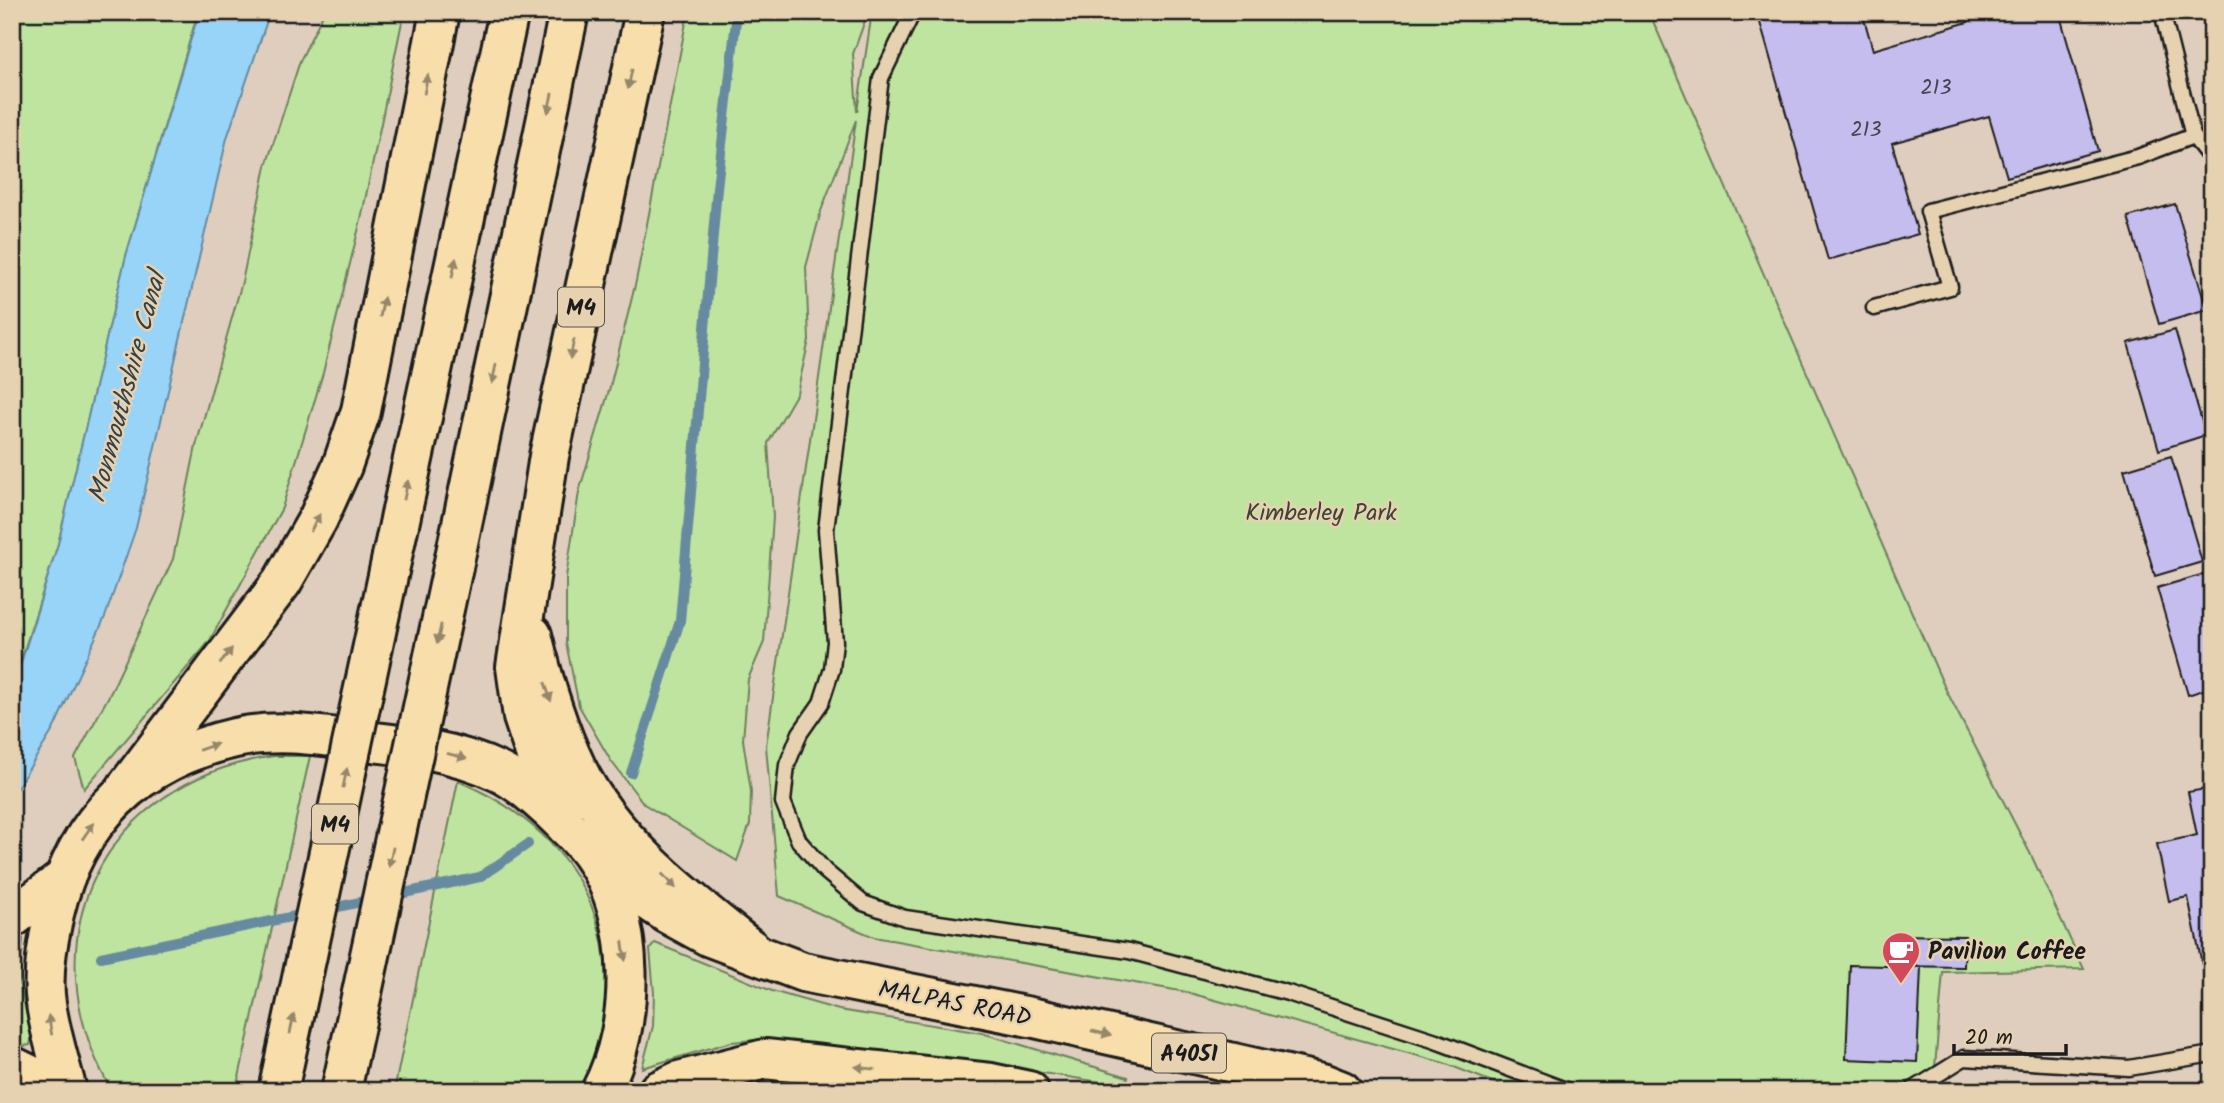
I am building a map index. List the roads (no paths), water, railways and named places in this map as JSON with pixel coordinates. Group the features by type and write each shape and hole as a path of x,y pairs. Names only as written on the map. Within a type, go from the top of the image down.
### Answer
{"main road":[{"path":"65,1091 46,995 45,951 61,881 77,846 99,815 125,789 282,582 318,519 342,466 361,411 440,12"},
{"name":"M4","path":"278,1091 509,12"},
{"name":"M4","path":"341,1091 569,12"},
{"name":"M4","path":"566,825 541,771 523,717 516,667 549,456 645,12"},
{"path":"524,603 553,709 583,779 610,820 678,891 752,950"},
{"path":"125,789 162,766 236,738 273,734 321,736 422,747 467,759 501,772 566,825 593,856 612,897 627,968 627,1004 621,1040 601,1091"},
{"name":"MALPAS ROAD","path":"593,856 634,891 668,914 710,937 752,950 803,972 1035,1018 1322,1083 1342,1091"},
{"path":"12,918 61,881"},
{"path":"658,1091 679,1081 765,1059 951,1078 1030,1091"},
{"path":"12,1066 65,1091"}],"lane":[{"path":"912,12 881,78 826,530 835,642 832,669 821,703 800,733 787,765 783,802 799,841 825,871 863,903 905,918 1129,951 1288,993 1436,1041 1568,1091"},
{"path":"2162,12 2193,136 2212,160"},
{"path":"1874,308 1950,287 1928,211 2138,157 2193,136"},
{"path":"1911,1091 1964,1058 2129,1068 2212,1054"}],"water":[{"name":"Monmouthshire Canal","path":"199,12 270,12 227,138 136,528 105,617 53,730 12,796 12,677 21,663 58,544 126,256"}],"waterway":[{"path":"631,773 680,621 717,188 737,12"},
{"path":"390,896 480,877 528,844"},
{"path":"324,910 374,899"},
{"path":"101,957 309,913"}],"place":[{"name":"Pavilion Coffee","path":"1901,985"}],"park label":[{"name":"Kimberley Park","path":"1321,512"}]}
